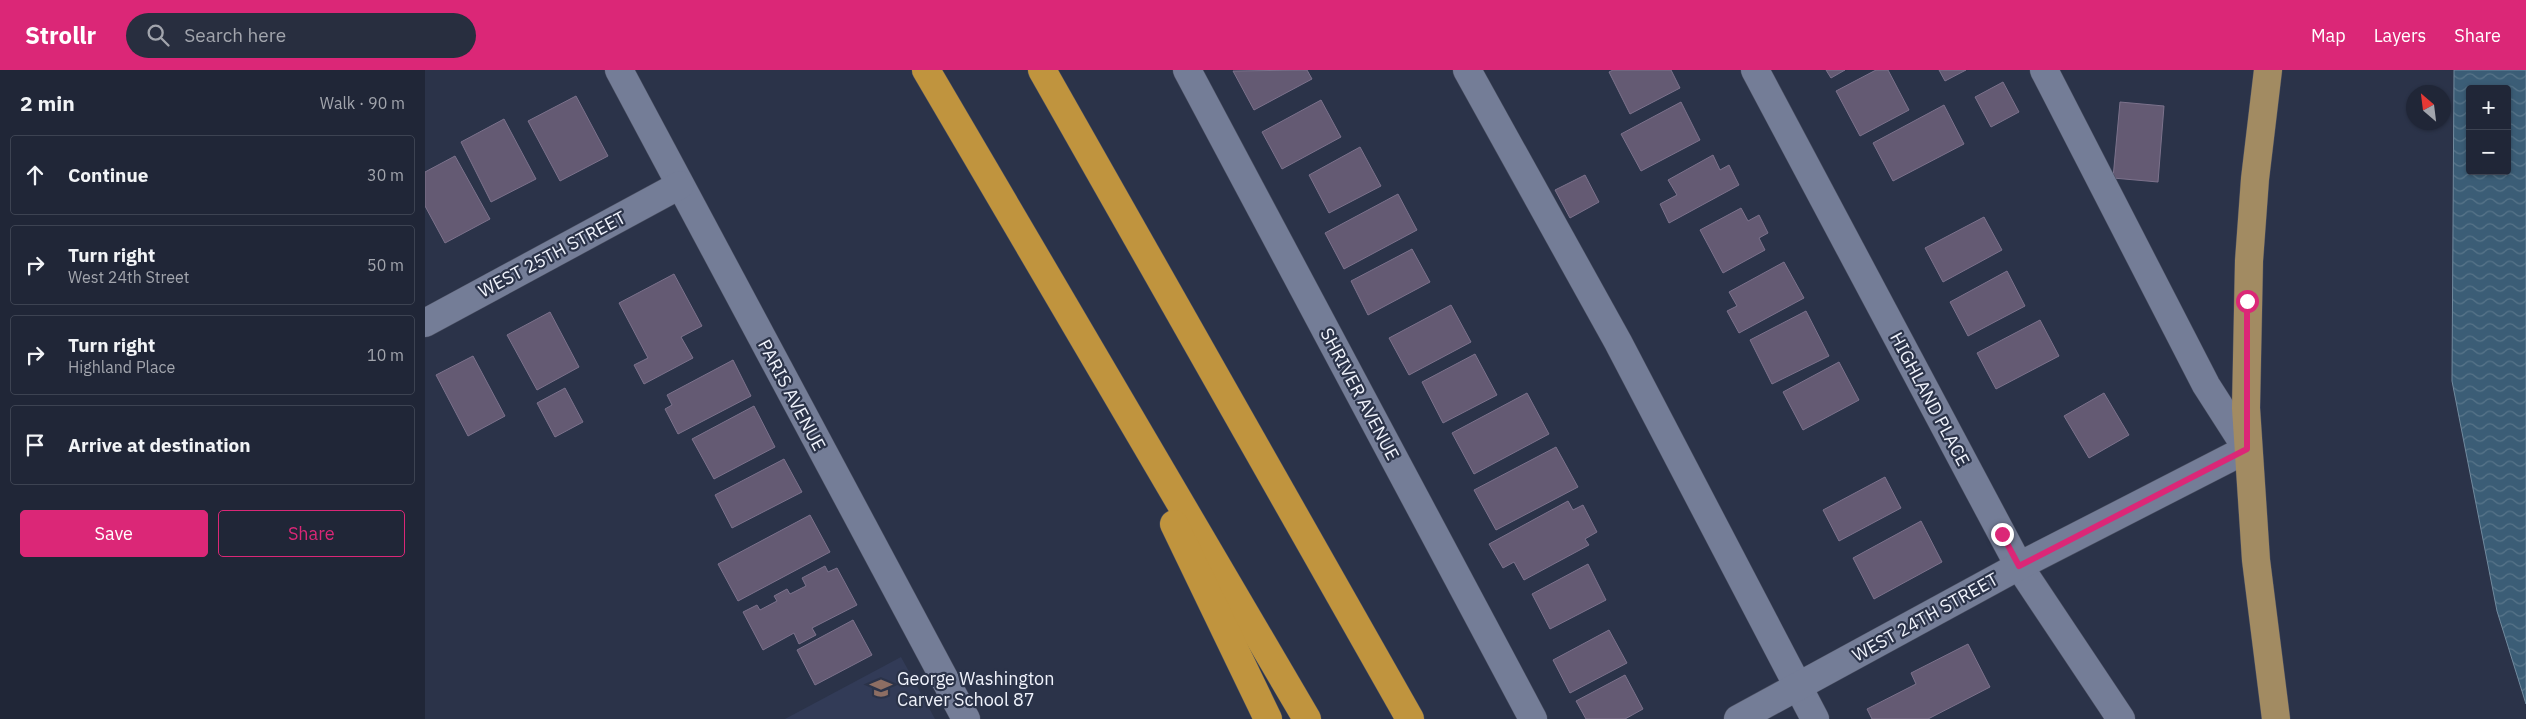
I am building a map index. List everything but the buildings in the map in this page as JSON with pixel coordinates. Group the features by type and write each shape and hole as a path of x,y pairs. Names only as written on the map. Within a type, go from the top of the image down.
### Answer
{"highway":[{"path":"926,70 1307,719"},
{"path":"1041,70 1410,719"},
{"path":"1095,360 1268,719"}],"main road":[{"path":"2268,70 2255,179 2249,261 2247,449 2261,610 2277,719"}],"street":[{"name":"PARIS AVENUE","path":"619,70 966,719"},
{"name":"SHRIVER AVENUE","path":"1187,70 1533,719"},
{"path":"1467,70 1618,342 1815,719"},
{"name":"HIGHLAND PLACE","path":"1755,70 2019,566 2121,719"},
{"path":"2044,70 2206,385 2247,449"},
{"name":"WEST 25TH STREET","path":"425,323 680,186"},
{"name":"WEST 24TH STREET","path":"1738,719 2019,566 2247,449"}],"shaded area":[{"name":"George Washington Carver School 87","path":"901,657 935,719 785,719"}],"water":[{"path":"2454,70 2526,70 2526,704 2497,611 2452,381"}],"place":[{"name":"George Washington Carver School 87","path":"881,688"}],"route":[{"path":"2002,534 2019,566 2247,449 2247,301"}]}
